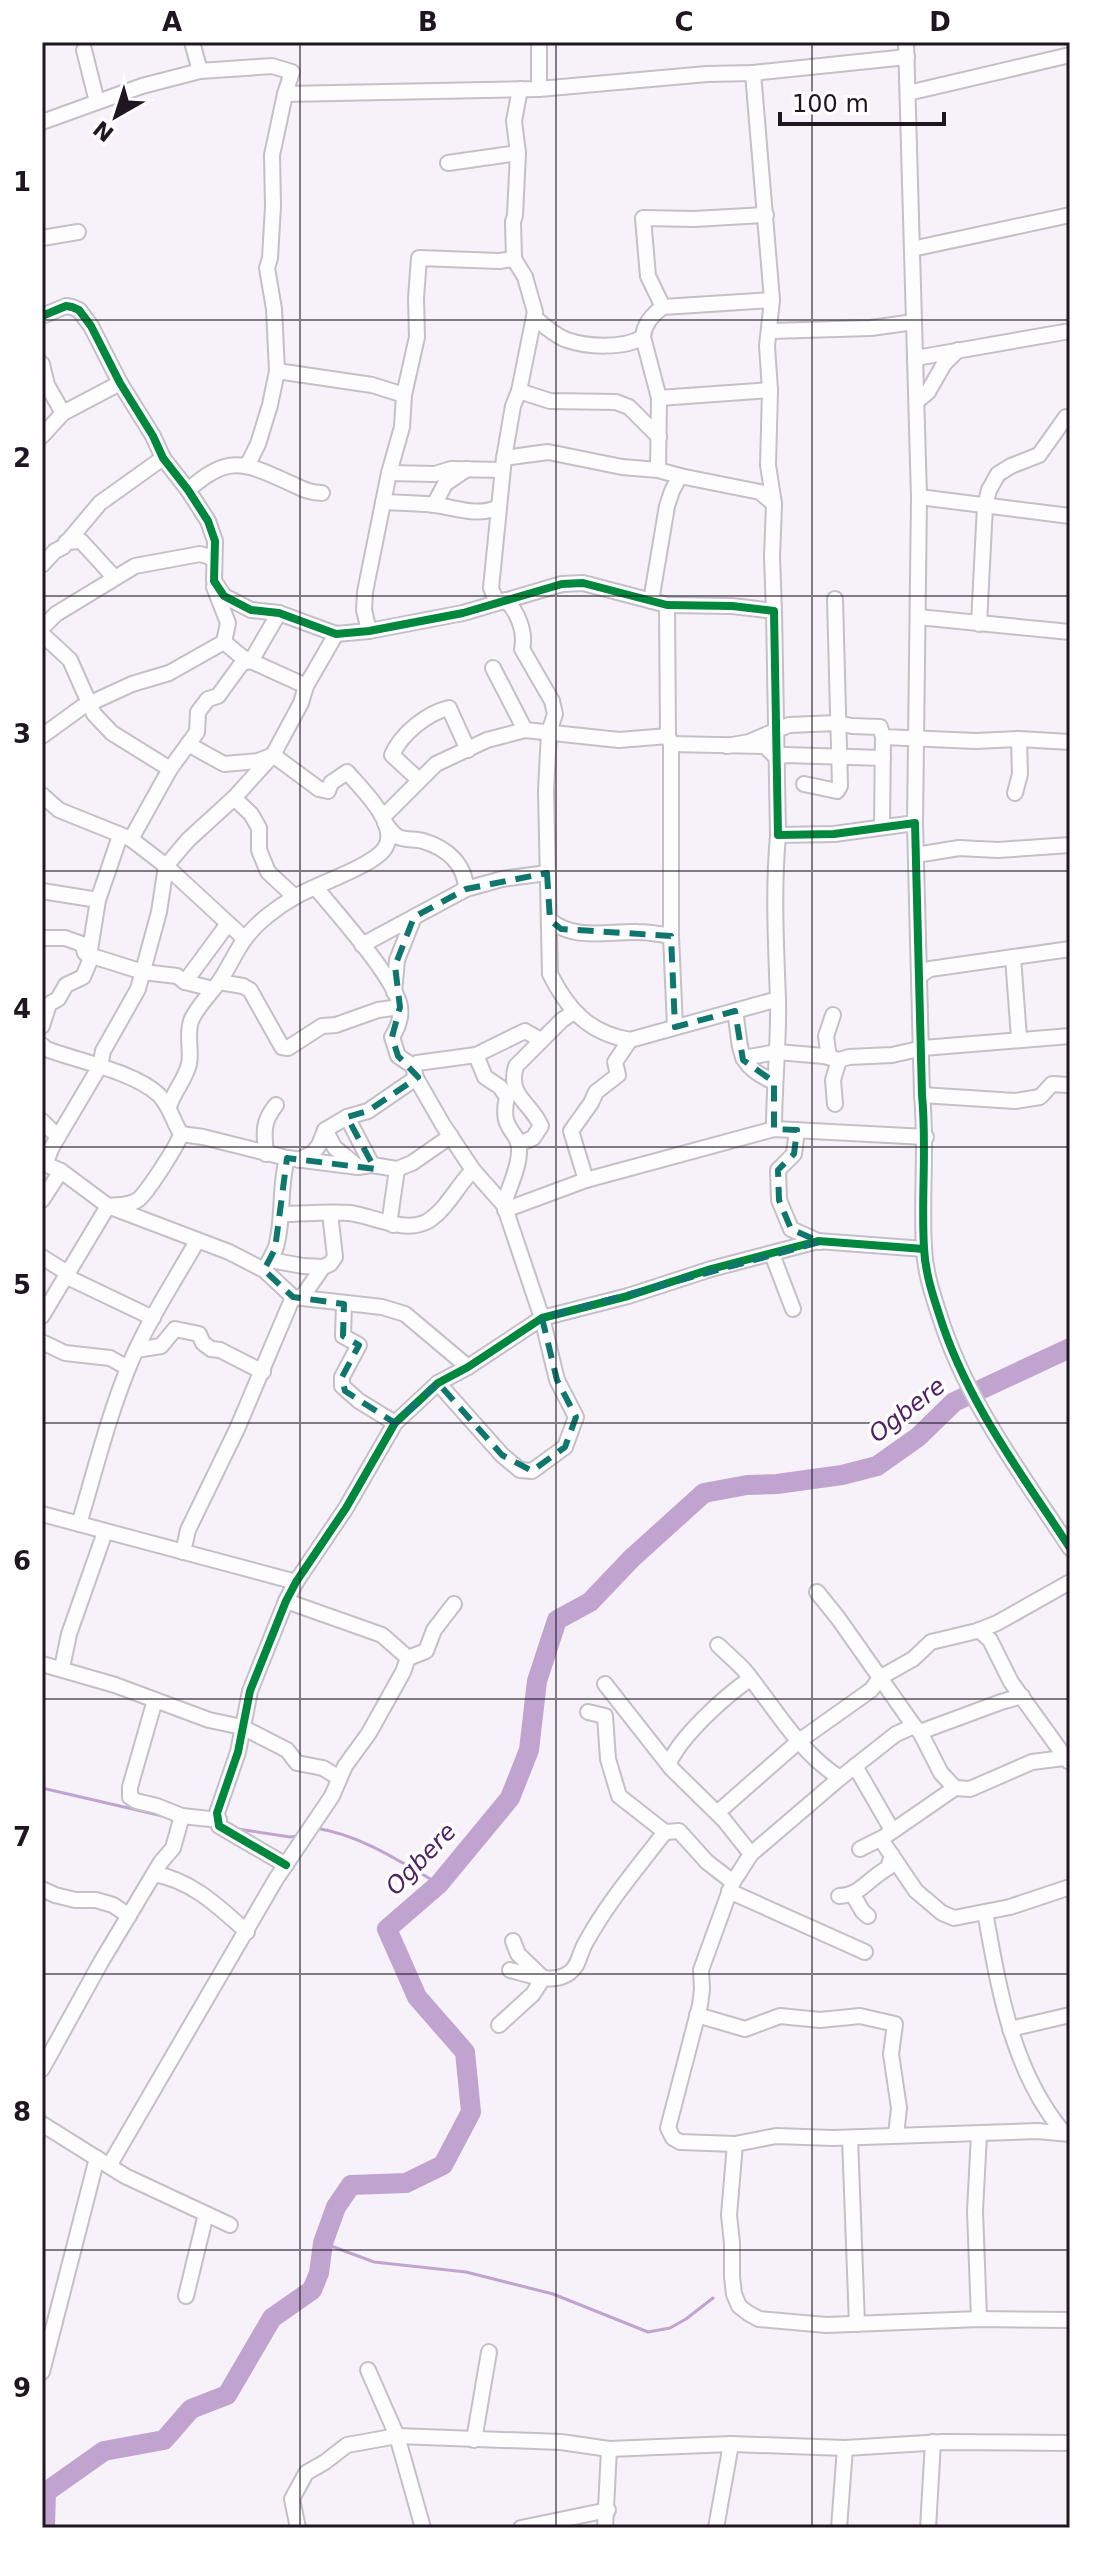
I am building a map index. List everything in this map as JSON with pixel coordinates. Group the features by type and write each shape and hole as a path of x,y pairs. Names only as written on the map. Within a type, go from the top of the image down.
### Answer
{"street":[{"path":"192,42 200,71"},
{"path":"539,42 539,89"},
{"path":"285,94 539,89 707,74 753,73 908,46 919,497 915,823 922,1095 926,1137 924,1249 930,1285 958,1367 982,1414 1070,1548"},
{"path":"84,50 97,102"},
{"path":"908,93 1070,55"},
{"path":"42,122 142,86 200,71 272,66 292,72 272,155 273,206 267,268 274,309 277,371 258,444 247,466"},
{"path":"753,73 772,300 767,346 770,390 768,465 774,504 772,557 778,835 774,893 778,999 774,1129"},
{"path":"497,603 491,588 503,464 535,312 525,277 514,259 518,153 514,121 520,89"},
{"path":"448,163 518,153"},
{"path":"663,307 648,276 643,218 766,215"},
{"path":"912,249 1070,215"},
{"path":"42,238 78,232"},
{"path":"369,631 364,610 365,592 389,473 402,427 404,395 417,337 419,258 514,259"},
{"path":"658,470 659,398 643,337 654,314 663,307 772,300"},
{"path":"42,316 66,306 79,310 91,326 163,458 208,521 215,541 214,587 228,623 224,642 169,673 132,684 82,707 42,736"},
{"path":"534,317 564,339 600,346 635,342 643,337"},
{"path":"770,331 871,328 914,322"},
{"path":"916,358 1070,331"},
{"path":"917,401 928,392 944,364 958,350"},
{"path":"42,364 47,385 63,413"},
{"path":"277,371 372,385 404,395"},
{"path":"42,436 63,413 120,383"},
{"path":"659,398 770,390"},
{"path":"519,391 550,401 616,402 629,407 659,437"},
{"path":"979,624 985,506 989,490 998,474 1039,455 1066,417 1070,417"},
{"path":"389,473 435,474 451,469 503,464 548,452 622,467 658,470 760,492 774,504"},
{"path":"42,565 100,503 163,458"},
{"path":"188,490 207,473 231,464 247,466 306,492 322,493"},
{"path":"434,505 445,484 467,469"},
{"path":"651,601 667,506 680,476"},
{"path":"919,497 1070,516"},
{"path":"383,502 434,505 474,513 499,507"},
{"path":"66,542 81,541 114,577"},
{"path":"170,769 112,733 94,714 70,660 42,631 56,614 114,577 146,562 200,554 214,561"},
{"path":"214,581 224,596 251,610 279,613 336,634 369,631 463,613 562,584 583,583 667,605 732,606 774,611"},
{"path":"804,784 837,791 840,786 835,599"},
{"path":"497,603 505,600 514,607 525,640 522,649 552,701 555,714 549,732 547,873 550,974 562,998 574,1012 607,1036 630,1040 778,999"},
{"path":"667,605 675,1027"},
{"path":"42,1026 49,1004 58,999 66,985 83,977 95,932 98,900 125,837 197,732 198,712 208,699 218,696 242,663 251,661 279,613"},
{"path":"918,617 1070,632"},
{"path":"323,1267 229,1252 197,1241 108,1206 61,1171 44,1165 100,1066 103,1051 138,989 159,912 166,866 273,755 301,703 306,686 336,634"},
{"path":"224,642 251,661 306,686"},
{"path":"493,668 525,730"},
{"path":"419,780 392,755 410,729 441,710 449,708 468,750"},
{"path":"727,746 749,742 789,725 837,723 880,727 883,737 882,827"},
{"path":"384,819 419,780 449,756 487,740 525,730 619,740 765,746 777,758"},
{"path":"883,737 1070,742"},
{"path":"1015,793 1020,774 1019,739"},
{"path":"188,744 224,764 258,761 273,755"},
{"path":"273,755 319,789 328,791 331,783 347,772 399,838 444,849 466,876 466,889"},
{"path":"777,758 785,755 883,758"},
{"path":"42,795 59,810 125,837 166,866 245,939"},
{"path":"234,798 251,814 259,828 259,850 268,872 295,897"},
{"path":"169,1107 190,1061 188,1038 191,1020 245,939 266,917 295,897 384,851 389,840 384,819"},
{"path":"778,835 834,834 915,823"},
{"path":"916,855 959,848 998,850 1070,845"},
{"path":"362,945 466,889 502,879 547,873"},
{"path":"316,888 362,945 394,992 400,1007 398,1027 392,1037 398,1056 414,1072 473,1170 504,1208 542,1318 557,1380 576,1417 565,1447 532,1471 520,1470 502,1455 438,1383"},
{"path":"42,891 98,900"},
{"path":"394,992 397,960 414,917"},
{"path":"550,920 561,929 586,934 642,932 671,936"},
{"path":"185,982 227,925"},
{"path":"42,938 65,938 88,952 143,972 177,976 185,982 243,986 250,990 282,1047 288,1048 322,1026 400,1007"},
{"path":"919,976 930,969 1070,949"},
{"path":"1013,957 1019,1038"},
{"path":"42,991 58,999"},
{"path":"735,1011 743,1058 752,1072 774,1082"},
{"path":"519,1144 533,1138 541,1126 514,1090 516,1066 574,1012"},
{"path":"824,1056 828,1051 826,1036 833,1015"},
{"path":"468,1367 405,1314 382,1307 297,1297 270,1260 281,1214 282,1180 293,1159 313,1153 325,1130 347,1117 368,1111 414,1072 417,1063 476,1055 525,1031 541,1040"},
{"path":"743,1058 777,1052 839,1060 1019,1038 1070,1036"},
{"path":"586,1180 571,1131 596,1092 618,1075 615,1062 630,1040"},
{"path":"42,1045 144,1085 158,1094 169,1107 181,1134 178,1145 140,1198 129,1204 108,1206"},
{"path":"476,1055 485,1077 500,1087 507,1097 503,1113 507,1126 519,1144 517,1166 504,1208"},
{"path":"835,1104 833,1080 839,1060"},
{"path":"922,1095 1015,1101 1040,1097 1052,1084 1067,1085"},
{"path":"266,1154 265,1119 276,1105"},
{"path":"347,1117 365,1166"},
{"path":"42,1121 58,1137"},
{"path":"504,1208 586,1180 774,1129 926,1137"},
{"path":"325,1130 335,1148 365,1166"},
{"path":"797,1130 794,1154 778,1170 779,1200 791,1229 820,1242"},
{"path":"181,1134 293,1159 397,1169 412,1163 451,1136"},
{"path":"393,1225 390,1218 397,1169"},
{"path":"281,1214 348,1213 393,1225 425,1223 440,1211 473,1170"},
{"path":"42,1200 61,1171"},
{"path":"42,1316 108,1206"},
{"path":"183,1552 188,1530 297,1297 335,1257 330,1213"},
{"path":"79,1524 111,1413 128,1368 197,1241"},
{"path":"286,1865 219,1826 217,1813 238,1752 250,1691 286,1601 346,1508 395,1423 438,1383 542,1318 628,1296 711,1269 820,1242 924,1249"},
{"path":"772,1254 793,1309"},
{"path":"42,1257 68,1276 153,1318"},
{"path":"344,1304 343,1336 359,1345 342,1377 342,1386 359,1401 395,1423"},
{"path":"136,1350 161,1346 175,1329 199,1334 203,1343 211,1349 220,1350 263,1372"},
{"path":"42,1342 65,1353 110,1358 128,1368"},
{"path":"42,1514 296,1582"},
{"path":"62,1668 69,1634 105,1532"},
{"path":"717,1813 799,1741 871,1690 881,1677 913,1659 931,1642 986,1632 1070,1582"},
{"path":"817,1592 881,1677 917,1729 941,1773 955,1788"},
{"path":"286,1601 382,1635 408,1658"},
{"path":"42,2372 103,2162 163,2071 286,1865 332,1796 339,1778 369,1733 408,1658 426,1651 434,1630 454,1604"},
{"path":"986,1632 1011,1682 1067,1760"},
{"path":"718,1645 745,1671 799,1741 825,1769 840,1778"},
{"path":"42,1664 62,1668 209,1720 242,1727 287,1750 297,1763 323,1768 339,1778"},
{"path":"669,1763 678,1747 726,1695 750,1679"},
{"path":"605,1684 671,1768 717,1813 751,1854"},
{"path":"1022,1696 896,1734 751,1854 731,1886 701,1970 702,1989 697,2015 668,2128 673,2138 680,2142 735,2144 776,2136 850,2138 1037,2131 1067,2134"},
{"path":"155,1700 128,1793 136,1801 182,1816 219,1820"},
{"path":"588,1712 605,1716 608,1759 619,1796 665,1832 679,1831 731,1886 865,1952"},
{"path":"860,1849 955,1788 970,1789 1032,1762 1067,1760"},
{"path":"855,1766 888,1833 884,1844 916,1891 942,1913 954,1918 985,1912 1070,1887"},
{"path":"42,2069 129,1916 173,1848 182,1816"},
{"path":"510,1970 543,1978 567,1976 578,1965 582,1949 604,1911 665,1832"},
{"path":"868,1916 846,1896 888,1868 892,1855"},
{"path":"154,1874 169,1876 192,1887 247,1932"},
{"path":"42,1889 75,1900 104,1903 129,1916"},
{"path":"985,1912 1010,2029 1025,2071 1049,2116 1067,2134"},
{"path":"513,1941 518,1954 543,1978"},
{"path":"499,2025 533,1994 543,1978"},
{"path":"697,2015 745,2029 780,2016 820,2020 860,2016 895,2024 891,2054 899,2108 896,2135"},
{"path":"1010,2029 1070,2015"},
{"path":"42,2124 103,2162 230,2225"},
{"path":"979,2134 975,2211 979,2319"},
{"path":"850,2138 857,2324"},
{"path":"735,2144 729,2215 734,2294 739,2306 759,2319 826,2325 979,2319 1070,2320"},
{"path":"186,2296 206,2214"},
{"path":"474,2440 489,2352"},
{"path":"368,2370 397,2436 423,2528"},
{"path":"298,2528 292,2499 306,2473 347,2445 397,2436 561,2442 609,2449 731,2444 845,2448 933,2442 1070,2443"},
{"path":"928,2528 933,2442"},
{"path":"716,2528 731,2444"},
{"path":"839,2528 845,2448"},
{"path":"605,2528 609,2449"},
{"path":"521,2528 608,2510"}],"highlighted area":[{"path":"547,873 550,920 561,929 671,936 675,1027 735,1011 743,1060 774,1082 774,1129 797,1130 794,1154 778,1170 779,1200 791,1229 820,1242 542,1318 557,1380 576,1417 565,1447 532,1471 502,1455 438,1383 395,1423 345,1391 342,1377 359,1345 343,1336 344,1304 293,1297 264,1270 275,1249 287,1158 375,1169 347,1117 368,1111 418,1077 398,1056 392,1037 400,1007 395,966 414,917 466,889"}],"waterway":[{"name":"Ogbere","path":"45,2528 46,2492 104,2451 164,2440 191,2409 227,2395 272,2318 312,2290 319,2273 323,2243 336,2207 351,2185 406,2183 443,2165 471,2112 465,2052 417,1997 387,1929 439,1884 510,1798 529,1750 537,1681 557,1620 590,1602 632,1558 704,1493 842,1475 877,1466 918,1437 954,1402 1070,1348"},
{"path":"42,1788 167,1817"},
{"path":"315,1828 364,1843 439,1884"},
{"path":"238,1829 297,1836"},
{"path":"323,2243 374,2262 466,2272 553,2294 648,2332 670,2328 713,2298"}],"cycle path":[{"path":"42,316 66,306 72,307 79,310 91,326 163,458 208,521 215,541 214,581 224,596 251,610 279,613 336,634 369,631 463,613 562,584 583,583 667,605 732,606 774,611 778,835 834,834 915,823 924,1133 923,1229 927,1273 950,1346 979,1406 1070,1548"},
{"path":"286,1865 219,1826 217,1813 238,1752 250,1691 286,1601 346,1508 395,1423 438,1383 542,1318 818,1241 924,1249"}]}
